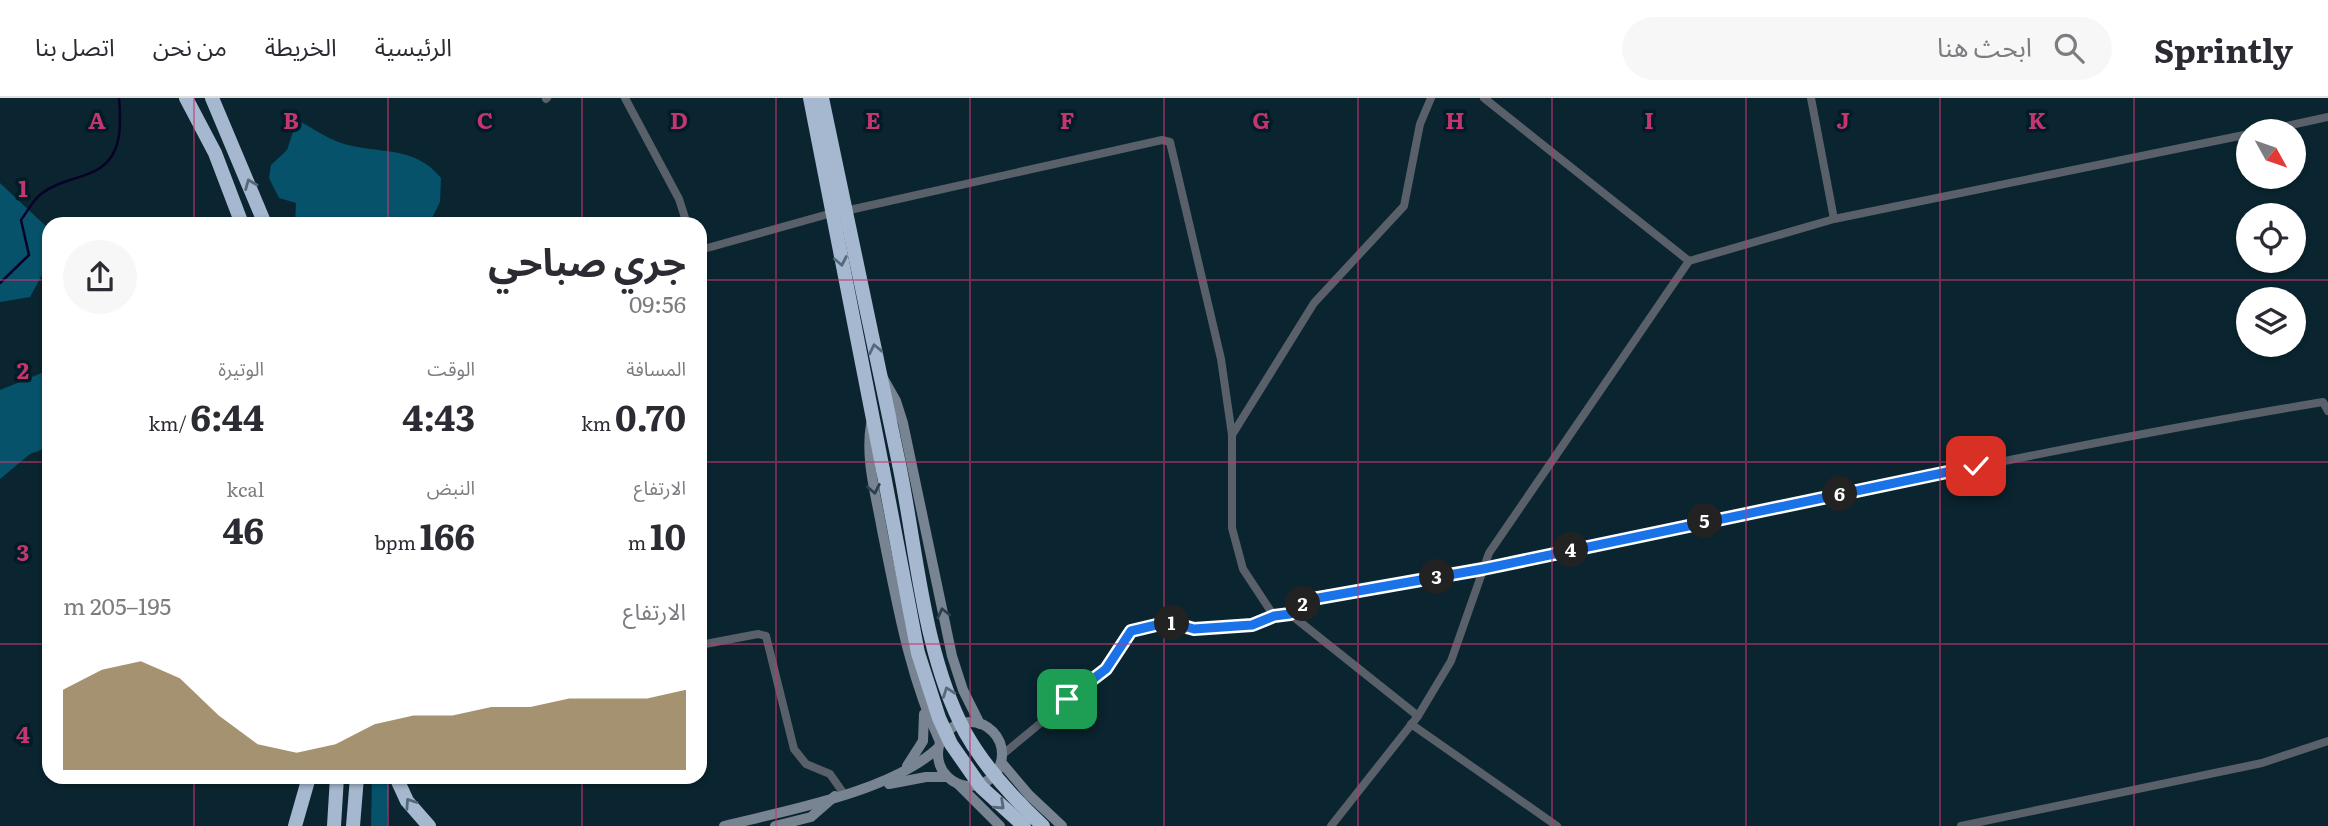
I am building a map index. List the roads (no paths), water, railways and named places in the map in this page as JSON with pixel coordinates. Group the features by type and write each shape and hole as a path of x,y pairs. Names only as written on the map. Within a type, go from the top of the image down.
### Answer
{"highway":[{"path":"186,98 215,153 239,217"},
{"path":"212,98 234,144 262,217"},
{"path":"810,98 881,375 931,633 949,695 982,760 1013,797 1043,826"},
{"path":"822,98 872,421 918,653 939,718 951,744 981,787 1024,826"},
{"path":"295,826 307,784"},
{"path":"304,826 315,784"},
{"path":"334,826 337,784"},
{"path":"353,826 356,784"},
{"path":"399,784 407,801 429,826"}],"main road":[{"path":"881,375 900,411 957,673 980,724 996,736 1002,759 1029,795 1062,826"},
{"path":"872,421 870,466 898,608 922,701 939,745 938,761 947,777 1000,826"},
{"path":"894,776 915,756 923,741 925,726 922,701"},
{"path":"724,826 872,785 894,776 939,745 948,731 960,724 980,724"},
{"path":"958,785 971,787 985,783 995,774 1002,759"},
{"path":"872,785 926,777 947,777"},
{"path":"775,826 811,817 839,795"}],"street":[{"path":"625,98 679,199 685,217"},
{"path":"1232,435 1314,303 1404,206 1420,124 1431,98"},
{"path":"1484,98 1689,261"},
{"path":"1811,98 1834,219"},
{"path":"2306,122 2328,117"},
{"path":"1331,826 1418,716 1451,662 1489,554 1689,261 1834,219 2236,137"},
{"path":"707,248 838,212 1167,140 1172,147 1221,359 1232,435 1232,528 1244,569 1274,616"},
{"path":"1002,759 1073,694 1097,678 1131,631 1169,622 1194,629 1252,625 1274,616 1290,614 1307,600 1483,569 2163,428 2323,402 2328,411"},
{"path":"1290,614 1418,716"},
{"path":"707,644 758,634 766,636 794,749 806,764 830,774 839,795"},
{"path":"1411,724 1557,826"},
{"path":"1961,826 2262,763 2328,741"}],"waterway":[{"path":"0,283 29,255 21,220 35,199 48,189 87,175 108,162 119,136 119,98"}]}
